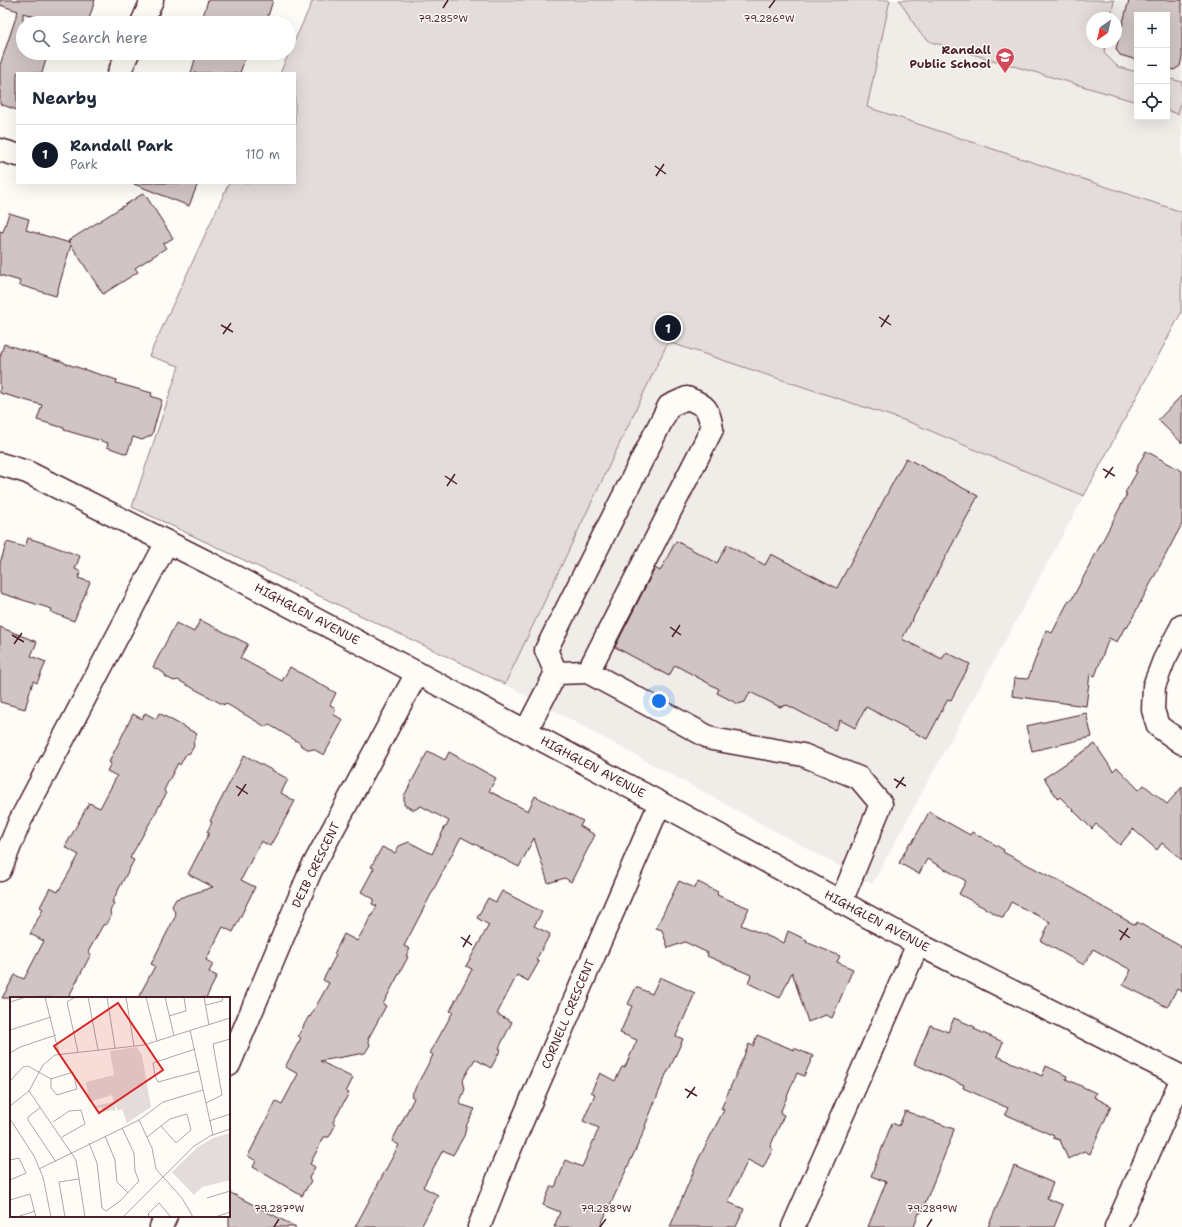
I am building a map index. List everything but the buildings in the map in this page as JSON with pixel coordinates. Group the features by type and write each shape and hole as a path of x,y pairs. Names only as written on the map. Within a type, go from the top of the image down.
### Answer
{"street":[{"path":"145,16 152,0"},
{"path":"119,72 125,60"},
{"path":"0,150 16,155"},
{"path":"556,673 546,650 669,406 687,398 701,403 710,414 712,429 588,672"},
{"name":"HIGHGLEN AVENUE","path":"0,464 27,472 209,563 660,803 918,944 1182,1078"},
{"path":"0,870 20,821 167,542"},
{"path":"1182,626 1164,660 1154,686 1153,710 1158,726 1182,743"},
{"path":"556,673 588,672 712,739 803,755 859,778 881,804 841,902"},
{"name":"DEIB CRESCENT","path":"230,1063 311,870 417,673"},
{"path":"526,731 556,673"},
{"name":"CORNELL CRESCENT","path":"479,1227 504,1163 660,803"},
{"path":"793,1227 918,944"},
{"path":"1116,1227 1182,1078"},
{"path":"161,1227 166,1217"}],"shaded area":[{"path":"313,0 890,0 867,107 1182,212 1181,313 1084,496 912,423 668,342 505,684 132,507 179,366 149,356 229,184 296,184 296,72 280,72 286,60 296,60 296,38"},
{"name":"Randall Public School","path":"890,0 1182,0 1182,212 867,107"},
{"path":"899,0 1114,0 1112,12 1086,12 1086,48 1105,48 1104,53 1118,67 1134,71 1134,101 931,42 920,33"},
{"path":"1170,79 1182,82 1182,97 1178,114 1170,111"},
{"path":"668,342 912,423 1084,496 872,884 505,684"}],"place":[{"name":"Randall Public School","path":"1005,74"},
{"name":"Randall Park","path":"668,328"}]}
